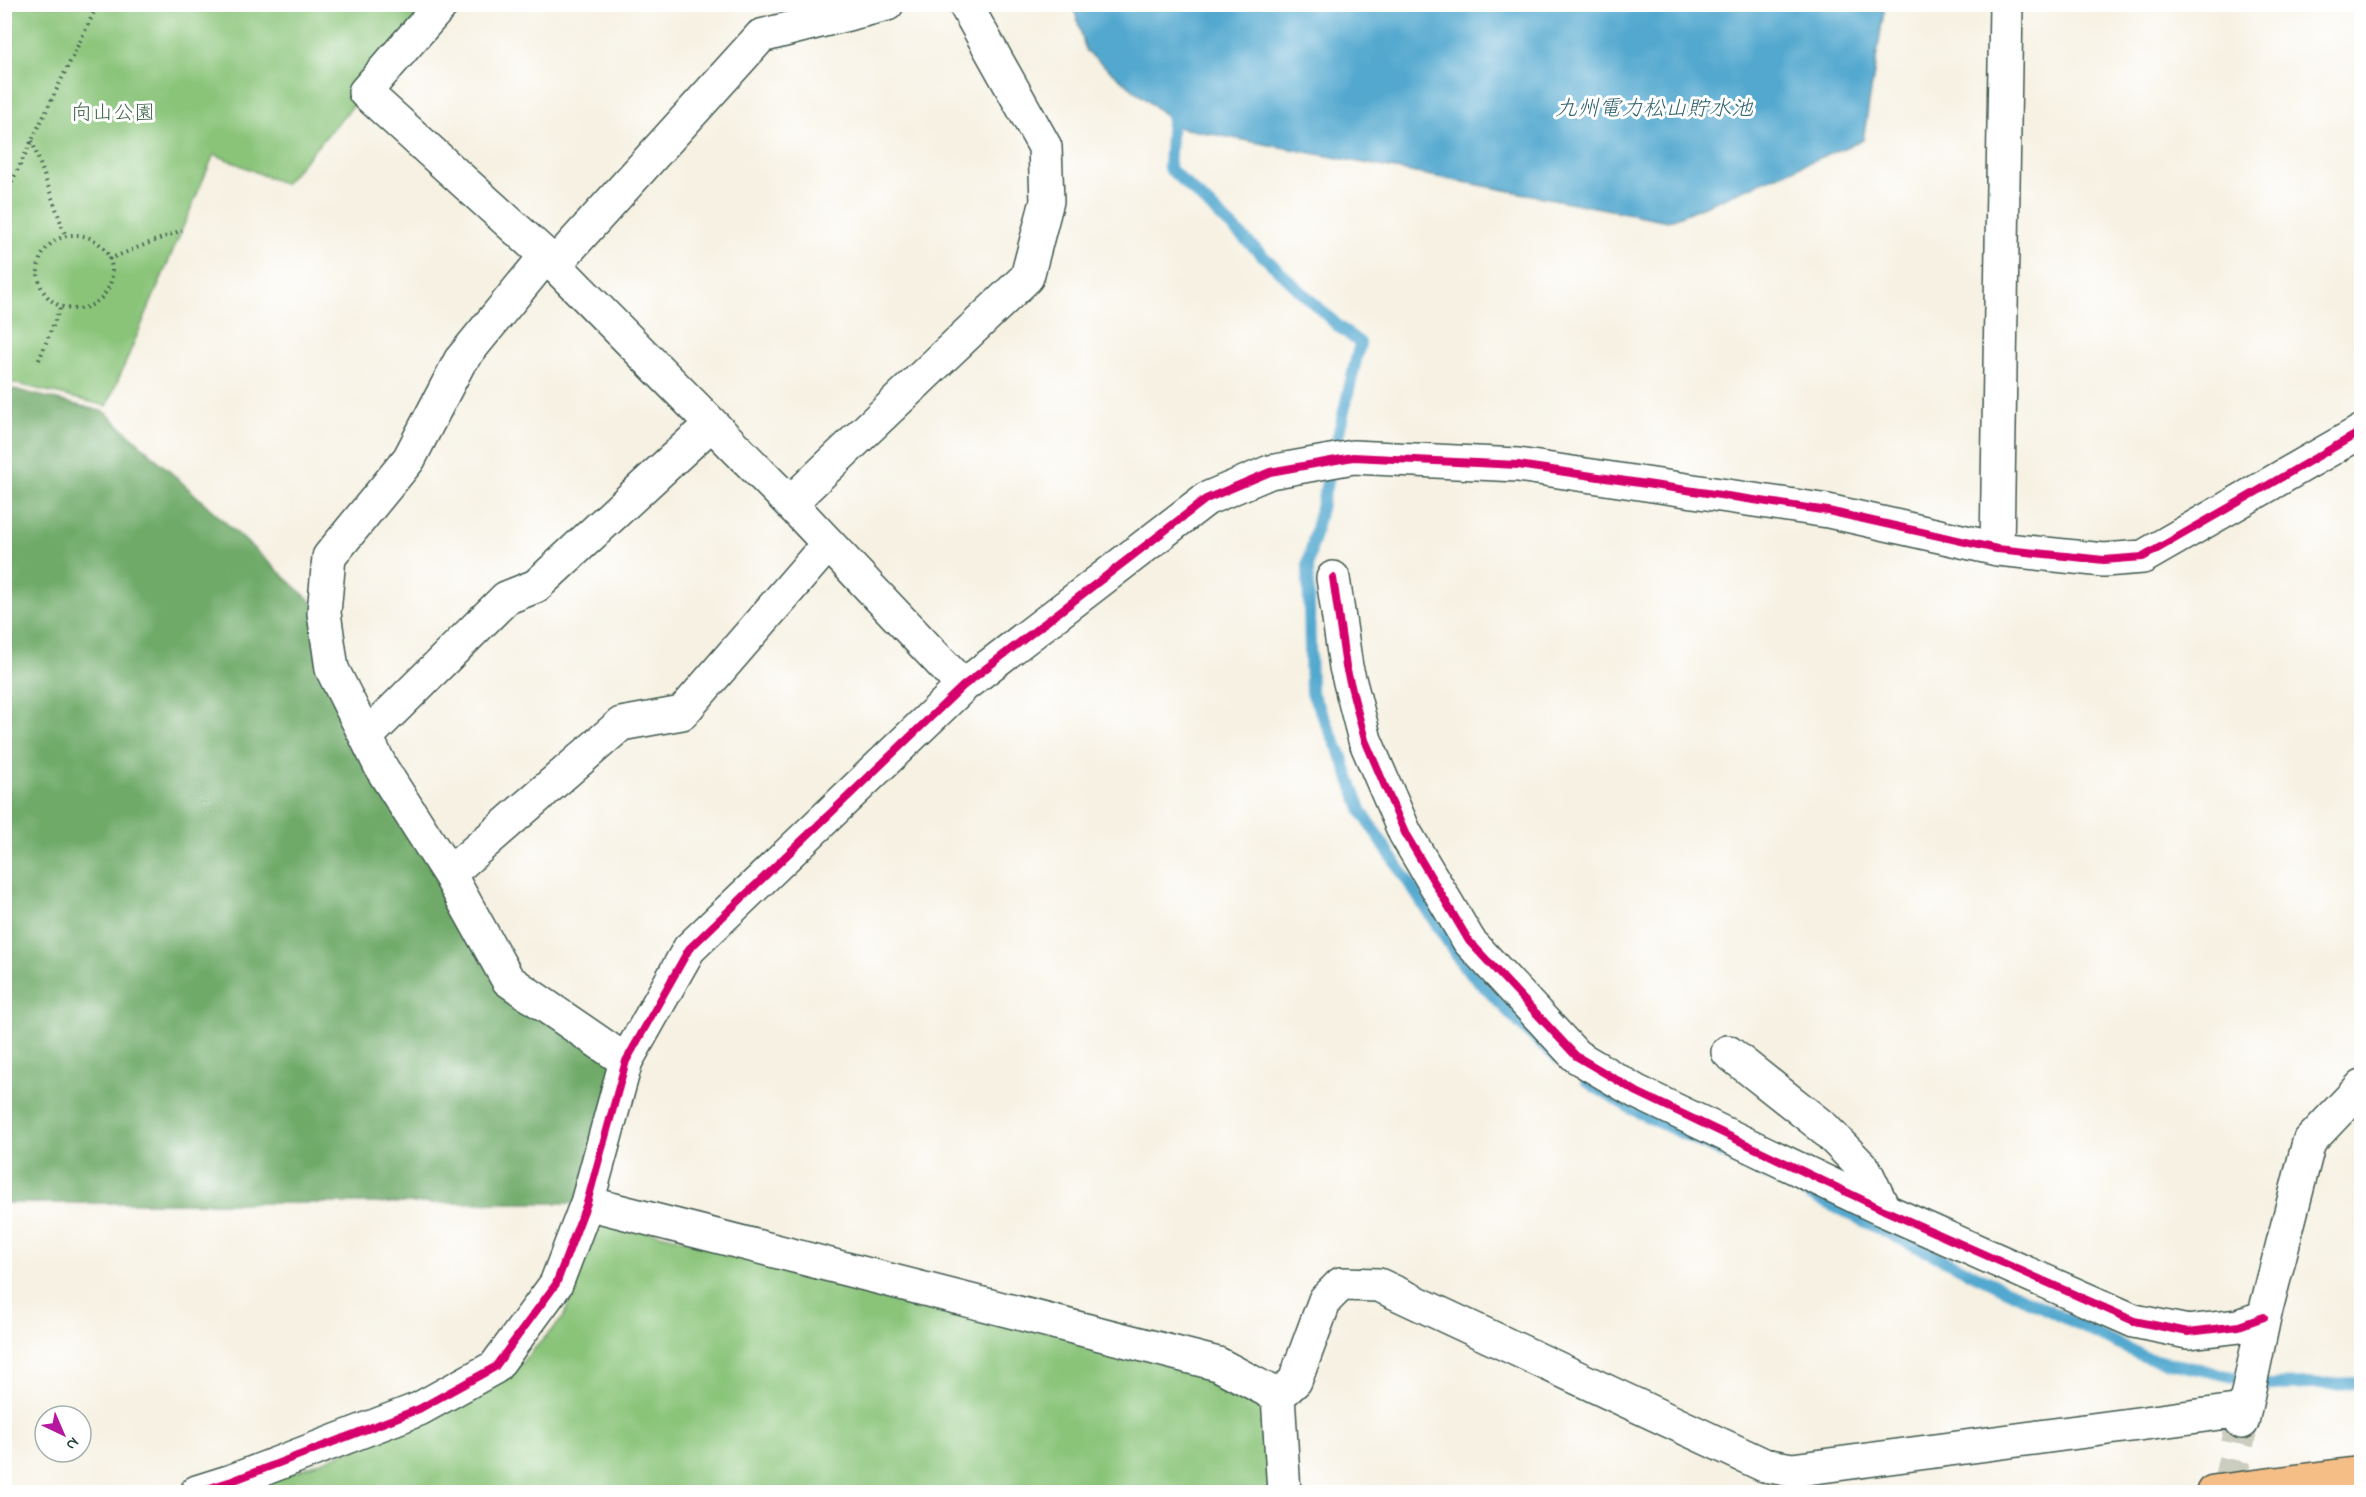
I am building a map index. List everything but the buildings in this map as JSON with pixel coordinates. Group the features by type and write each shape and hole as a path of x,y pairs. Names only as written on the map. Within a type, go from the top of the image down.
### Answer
{"main road":[{"path":"2213,1492 2361,1473"}],"street":[{"path":"442,4 365,92 550,260 790,503 963,686"},
{"path":"626,1062 508,980 449,874 382,769 332,669 324,613 329,557 409,459 460,361 550,260 761,36 887,4"},
{"path":"790,503 1028,277 1047,201 1045,147 965,4"},
{"path":"1997,549 2006,4"},
{"path":"366,737 506,598 536,586 711,424"},
{"path":"197,1492 232,1481 419,1409 495,1367 556,1284 587,1203 626,1062 689,949 963,686 1206,499 1270,472 1353,457 1518,465 1828,511 1997,549 2104,560 2143,557 2361,430"},
{"path":"449,874 621,724 682,713 828,544"},
{"path":"1333,578 1346,667 1365,740 1405,833 1469,941 1576,1056 1637,1092 1884,1210 2134,1321 2188,1332 2239,1326 2264,1317"},
{"path":"1728,1052 1824,1128 1865,1170 1884,1210"},
{"path":"1278,1396 1295,1381 1324,1300 1341,1284 1378,1285 1764,1465 1792,1470 2243,1412 2264,1317 2309,1142 2361,1086"},
{"path":"587,1203 1218,1364 1278,1396"},
{"path":"1278,1396 1284,1492"}],"path":[{"path":"4,198 98,4"},
{"path":"276,4 288,4"},
{"path":"32,141 66,237"},
{"path":"110,259 182,230"},
{"path":"83,236 94,240 104,248 110,259 112,271 110,283 96,302 73,309 62,306 43,290 38,267 42,255 49,245 66,237 83,236"},
{"path":"39,360 62,306"}],"green space":[{"name":"向山公園","path":"5,5 442,5 284,184 214,154 107,406 5,381"},
{"path":"5,387 105,412 324,613 332,669 508,980 626,1061 587,1203 5,1203"},
{"path":"601,1220 1208,1363 1266,1407 1271,1492 245,1492 336,1456 507,1378 563,1318"}],"water":[{"name":"九州電力松山貯水池","path":"1073,4 1885,5 1863,140 1668,221 1181,128 1086,51"}],"waterway":[{"path":"1173,104 1169,168 1338,326 1360,343 1308,563 1311,691 1341,755 1362,812 1463,965 1529,1033 1559,1059"},
{"path":"1586,1081 1632,1109 2147,1358 2270,1385 2362,1383"}],"tunnel":[{"path":"2228,1492 2242,1422"}],"cycle path":[{"path":"197,1492 232,1481 419,1409 495,1367 556,1284 587,1203 626,1061 689,949 963,686 1206,499 1270,472 1353,457 1518,465 1828,511 1997,549 2104,560 2143,557 2362,431"},
{"path":"1333,578 1346,667 1365,740 1405,833 1469,941 1576,1056 1637,1092 1884,1210 2134,1321 2188,1332 2239,1326 2264,1317"}]}
